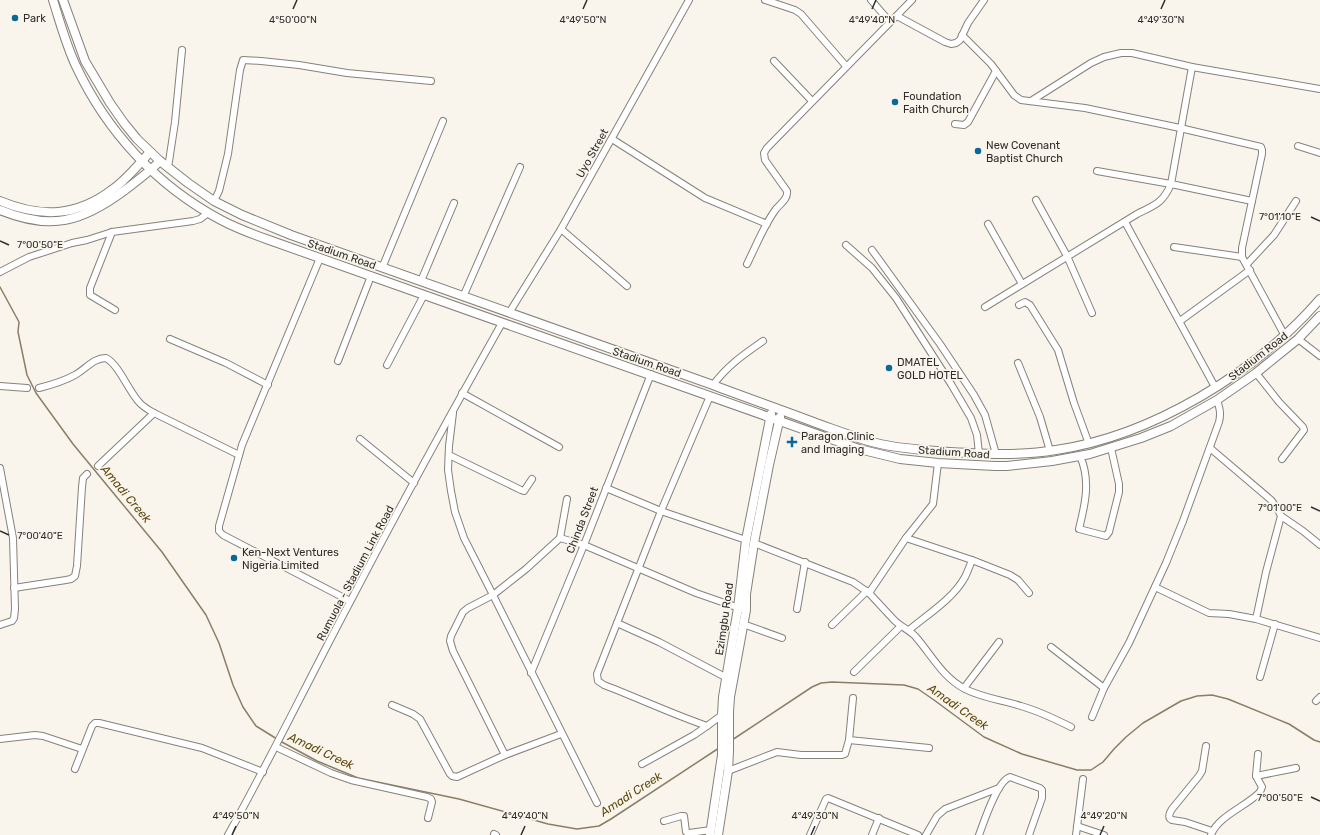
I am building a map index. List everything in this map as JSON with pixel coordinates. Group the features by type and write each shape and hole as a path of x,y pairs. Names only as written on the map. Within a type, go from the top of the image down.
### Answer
{"main road":[{"name":"Stadium Road","path":"53,0 70,53 82,78 105,116 141,162 166,183 208,213 243,231 651,374 779,422 859,449 900,459 938,463 1007,466 1052,462 1111,448 1171,426 1217,400 1256,373 1298,338 1320,316"},
{"name":"Stadium Road","path":"63,0 80,49 91,72 124,123 137,139 168,168 214,201 242,215 291,235 713,385 773,408 877,443 907,448 979,454 1050,451 1088,444 1140,427 1185,405 1215,387 1253,362 1285,336 1317,309 1320,299"},
{"path":"0,201 21,209 41,213 73,210 100,199 114,189 150,152"},
{"path":"0,210 19,217 56,222 88,214 113,199 151,171 160,161"},
{"name":"Ezimgbu Road","path":"713,833 728,770 725,730 722,715 727,678 742,609 750,542 770,418 773,408"},
{"name":"Ezimgbu Road","path":"750,542 782,411"},
{"name":"Ezimgbu Road","path":"725,730 743,624 742,609"},
{"name":"Ezimgbu Road","path":"713,833 726,753"}],"street":[{"name":"Uyo Street","path":"509,313 561,229 689,0"},
{"path":"765,0 795,10 801,14 846,66"},
{"path":"870,0 890,22"},
{"path":"747,264 775,211 786,199 787,195 787,192 765,160 764,153 767,148 912,0"},
{"path":"897,16 951,44 956,43 984,0"},
{"path":"962,35 980,52 1021,100 1085,108 1261,147 1262,154 1242,248 1242,257 1285,336"},
{"path":"168,168 175,122 182,50"},
{"path":"1031,101 1091,63 1113,54 1132,53 1192,67 1320,89"},
{"path":"214,201 219,192 228,154 240,70 243,60 284,63 347,73 431,81"},
{"path":"774,61 812,101"},
{"path":"985,307 1067,256 1162,201 1171,184 1192,67"},
{"path":"955,124 964,124 968,122 996,71"},
{"path":"382,268 443,121"},
{"path":"612,139 705,198 768,224"},
{"path":"1298,146 1320,153"},
{"path":"463,297 520,167"},
{"path":"1097,171 1171,184 1252,201"},
{"path":"1036,200 1067,256 1092,313"},
{"path":"1180,321 1248,267 1274,235 1296,201"},
{"path":"421,282 454,203"},
{"path":"0,272 29,257 72,242 87,240 112,232 193,221 200,219 208,213"},
{"path":"1125,222 1215,387"},
{"path":"988,224 1022,284"},
{"path":"561,229 627,286"},
{"path":"112,232 89,292 90,295 116,310"},
{"path":"846,245 872,268 896,298 951,384 971,418 979,454"},
{"path":"1174,246 1242,257"},
{"path":"872,250 940,344 974,395 985,415 996,454"},
{"path":"320,258 239,455 219,526 220,531 224,535 350,601"},
{"path":"338,361 371,276"},
{"path":"387,365 424,295"},
{"path":"1019,305 1025,302 1030,305 1058,350 1088,444"},
{"name":"Rumuola - Stadium Link Road","path":"228,835 277,746 350,601 439,435 502,323"},
{"path":"1298,338 1320,356"},
{"path":"170,339 226,363 268,384"},
{"path":"713,385 723,371 732,363 763,341"},
{"path":"39,388 76,375 96,360 106,358 113,364 140,404 154,413 239,455"},
{"path":"1018,363 1040,417 1050,451"},
{"path":"1256,373 1304,430 1282,459"},
{"name":"Chinda Street","path":"531,673 584,545 651,374"},
{"path":"0,386 27,388"},
{"path":"462,393 558,447"},
{"path":"707,726 681,717 659,706 604,685 598,681 597,674 661,510 710,396"},
{"path":"1092,717 1104,688 1129,643 1183,522 1221,414 1217,400"},
{"path":"453,410 448,470 450,491 455,512 464,538 561,734 597,803"},
{"path":"98,466 154,413"},
{"path":"439,435 446,438 449,446"},
{"path":"360,439 414,483"},
{"path":"1080,456 1085,467 1086,492 1085,504 1079,529 1106,536 1109,532 1119,488 1111,448"},
{"path":"1210,448 1271,500 1281,516 1320,545"},
{"path":"449,455 521,490 526,489 532,480"},
{"path":"832,624 868,592 906,538 933,504 938,463"},
{"path":"0,468 13,538 15,609 14,618 10,622 0,625"},
{"path":"14,588 72,579 75,576 83,478 87,474"},
{"path":"606,488 661,510 805,562 853,582 868,592 900,626 909,630 951,680 984,697 1040,712 1071,727"},
{"path":"505,755 453,651 450,641 463,612 493,595 526,569 560,538 567,499"},
{"path":"1256,619 1266,572 1281,516"},
{"path":"560,538 584,545 696,593 742,609"},
{"path":"906,538 972,560 1010,575 1018,580 1029,593"},
{"path":"909,630 935,609 956,588 964,578 972,560"},
{"path":"797,609 805,562"},
{"path":"1155,586 1209,613 1229,614 1256,619 1320,638"},
{"path":"617,623 658,642 727,678"},
{"path":"743,624 782,638"},
{"path":"1260,677 1275,624"},
{"path":"854,672 900,626"},
{"path":"964,688 999,642"},
{"path":"1051,647 1104,688"},
{"path":"728,770 777,752 801,756 845,754 849,740 853,698"},
{"path":"392,705 413,714 420,719 452,776 457,777 505,755 561,734"},
{"path":"642,764 694,735 722,715"},
{"path":"75,769 92,726 95,723 99,723 202,748 263,772"},
{"path":"0,739 39,736 82,749"},
{"path":"849,740 928,748"},
{"path":"277,746 330,773 351,780 432,799 428,818"},
{"path":"1206,746 1200,776 1172,809 1170,817 1172,820 1192,824 1211,833 1227,817 1259,794 1262,787 1256,776 1258,754"},
{"path":"1256,776 1296,768"},
{"path":"979,835 998,788 1003,780 1010,777 1042,790 1042,798 1028,835"},
{"path":"1076,835 1083,779"},
{"path":"926,835 937,816 945,809 998,788"},
{"path":"810,835 826,799 828,798 918,835"},
{"path":"664,821 684,816 686,832 713,833"},
{"path":"872,835 879,818"},
{"path":"1077,826 1104,835"}],"waterway":[{"name":"Amadi Creek","path":"0,287 19,322 18,332 27,375 36,393 73,444 162,552 206,615 219,643 233,685 243,707 256,726 277,739"},
{"name":"Amadi Creek","path":"732,740 812,687 821,683 832,682 904,685 918,689 984,737 1022,754 1077,770 1091,770 1103,762 1126,737 1143,723 1181,701 1197,696 1212,695 1228,699 1289,724 1314,740 1320,742"},
{"name":"Amadi Creek","path":"280,741 317,761 358,778 459,799 548,824 577,829 599,826 719,748"}],"place":[{"name":"Park","path":"15,18"},
{"name":"Foundation Faith Church","path":"895,102"},
{"name":"New Covenant Baptist Church","path":"978,151"},
{"name":"DMATEL GOLD HOTEL","path":"889,368"},
{"name":"Paragon Clinic and Imaging","path":"792,442"},
{"name":"Ken-Next Ventures Nigeria Limited","path":"234,558"}]}
